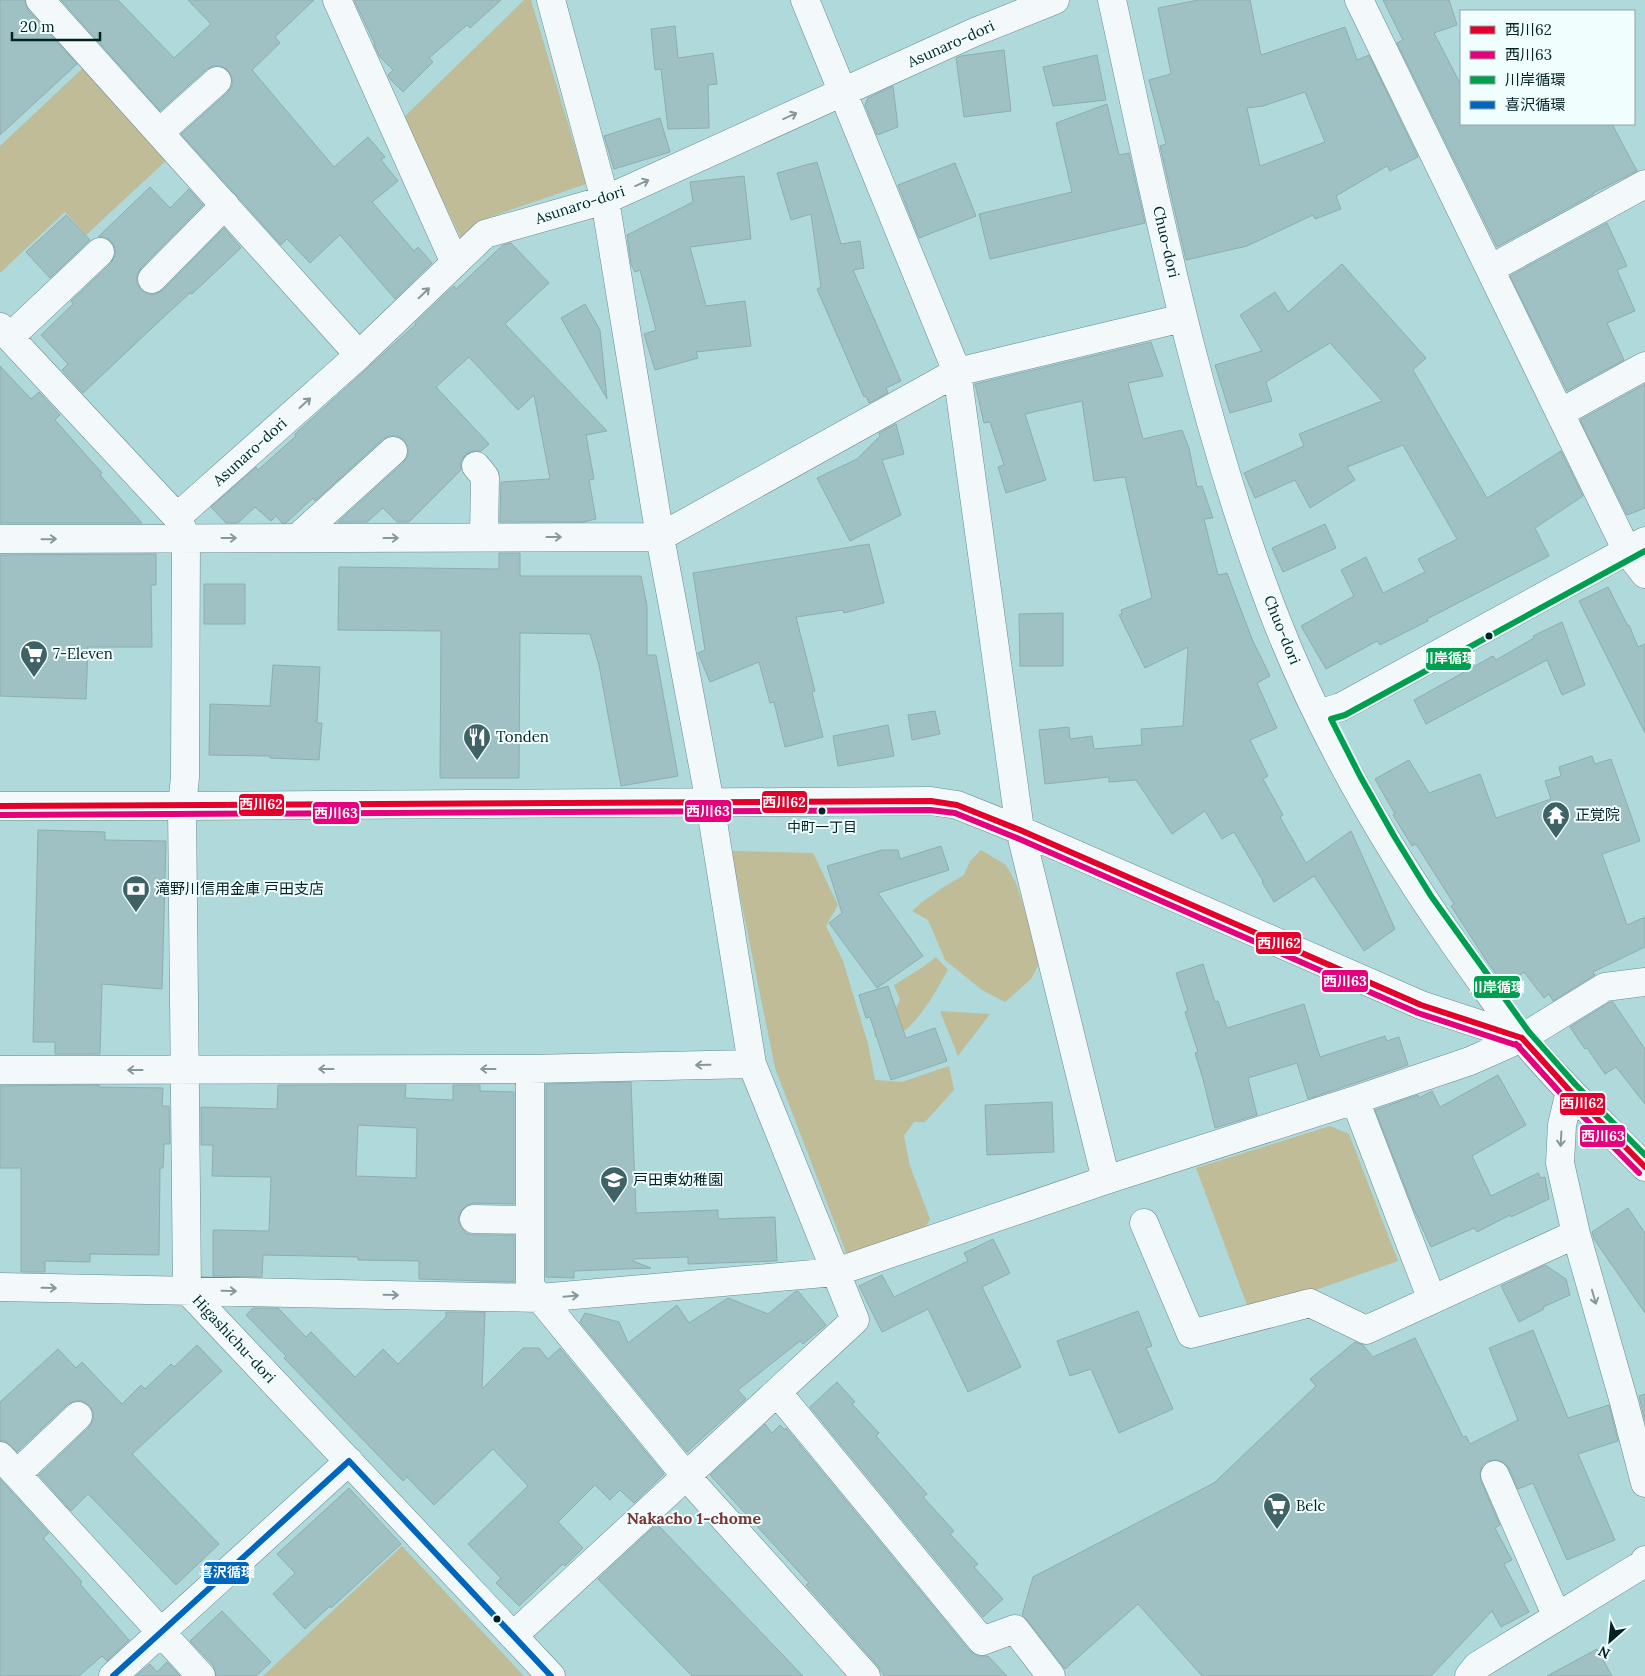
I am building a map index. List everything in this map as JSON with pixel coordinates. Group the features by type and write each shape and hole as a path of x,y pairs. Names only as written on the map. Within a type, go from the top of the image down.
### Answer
{"street":[{"path":"40,0 359,355"},
{"path":"337,0 455,263"},
{"path":"513,1636 855,1320 752,1064 710,803 660,537 604,200 551,0"},
{"path":"805,0 957,372 1020,830 1106,1180"},
{"name":"Asunaro-dori","path":"182,527 485,234 604,200 975,32 1055,0"},
{"name":"Chuo-dori","path":"1112,0 1182,318 1213,432 1244,532 1273,611 1318,714 1356,789 1420,894 1522,1038 1570,1091 1645,1167"},
{"path":"1359,0 1560,413 1636,546 1645,574"},
{"path":"160,132 217,81"},
{"path":"1490,269 1645,184"},
{"path":"152,280 225,205"},
{"path":"100,252 5,332 182,527"},
{"path":"0,539 182,527 297,538 660,537 957,372 1182,318"},
{"path":"1560,413 1645,366"},
{"path":"297,538 393,451"},
{"path":"476,466 485,477 484,537"},
{"name":"Higashichu-dori","path":"182,527 185,777 182,806 187,1290 551,1676"},
{"path":"1318,714 1341,707 1636,546"},
{"path":"0,806 931,801 957,805 1020,830 1421,1005 1522,1038"},
{"path":"0,1287 540,1298 836,1272 1106,1180 1470,1061 1522,1038 1605,987 1645,982"},
{"path":"0,1070 530,1069 752,1064"},
{"path":"530,1069 530,1286 686,1476 866,1676"},
{"path":"1570,1091 1562,1125 1560,1163 1576,1234 1645,1483"},
{"path":"1355,1100 1432,1300"},
{"path":"474,1219 530,1220"},
{"path":"1144,1223 1191,1334 1310,1303 1366,1330 1576,1234"},
{"path":"777,1392 982,1641 1015,1629 1051,1676"},
{"path":"78,1416 8,1465 201,1676"},
{"path":"114,1676 349,1460"},
{"path":"1495,1474 1557,1617"},
{"path":"1469,1676 1477,1666 1643,1564 1645,1560"}],"shaded area":[{"path":"524,0 531,0 586,184 490,217 463,242 403,118"},
{"path":"85,66 170,157 86,235 65,212 0,273 0,146"},
{"path":"981,850 1006,865 1016,883 1041,960 1031,979 1005,1002 982,990 945,960 928,920 912,911 942,888 964,875 970,861"},
{"path":"731,851 813,853 838,905 826,926 843,961 868,1044 875,1080 902,1082 949,1066 954,1090 925,1122 914,1122 904,1136 910,1166 930,1219 923,1231 847,1255 775,1068"},
{"path":"936,957 948,970 915,1020 898,1036 887,1043 874,1036 877,1020 894,1012 900,1000 894,985"},
{"path":"940,1011 990,1014 958,1056"},
{"path":"1330,1126 1349,1134 1398,1261 1250,1313 1196,1168"},
{"path":"402,1546 524,1676 263,1676"}],"building":[{"path":"0,0 25,0 28,10 77,64 0,135"},
{"path":"61,0 118,0 174,58 211,24 188,0 314,0 275,37 280,43 252,70 334,167 368,137 385,157 381,160 398,181 372,202 414,251 418,247 432,263 395,299 340,235 310,263 287,239 281,245 181,134 228,92 232,85 232,78 228,70 221,66 213,66 207,69 160,111"},
{"path":"354,0 501,0 470,28 467,25 429,58 433,62 403,92 390,79 388,75 393,70 380,57"},
{"path":"1198,0 1250,0 1261,55 1345,27 1357,60 1369,55 1418,157 1390,171 1387,166 1336,196 1341,209 1315,219 1313,215 1247,246 1186,260 1160,146 1166,144 1149,80 1171,74 1158,8","holes":["1305,92 1325,142 1260,166 1247,108 1263,106"]},
{"path":"1383,0 1449,0 1457,25 1434,33 1460,83 1460,125 1613,125 1637,171 1593,193 1497,247 1397,43 1403,40"},
{"path":"675,26 678,58 713,53 717,84 708,85 709,128 668,129 661,69 655,70 651,29"},
{"path":"1004,50 1011,111 964,117 956,58"},
{"path":"1097,55 1106,100 1053,106 1043,67"},
{"path":"893,86 898,127 877,135 865,105 868,98"},
{"path":"1107,104 1119,155 1129,153 1145,223 990,259 979,214 1072,192 1056,123"},
{"path":"660,118 670,152 614,169 604,136"},
{"path":"817,162 841,244 860,241 864,268 853,270 901,381 886,388 888,393 869,403 866,396 864,397 817,289 821,287 811,214 791,220 777,173"},
{"path":"955,163 976,216 919,238 898,185"},
{"path":"744,176 751,239 690,247 706,306 745,301 751,346 696,352 698,358 655,370 644,334 656,330 640,270 635,272 631,264 627,235 693,202 690,182"},
{"path":"150,187 170,208 189,189 203,205 141,268 137,275 137,283 141,290 148,294 156,294 163,290 224,228 241,248 83,393 62,370 68,364 41,335 73,304 71,301 111,263 115,256 115,248 111,241 105,237 98,237"},
{"path":"66,215 90,240 50,278 26,252"},
{"path":"1607,223 1627,266 1617,270 1635,311 1607,323 1624,360 1567,391 1510,276"},
{"path":"511,243 549,283 505,324 607,431 586,435 594,479 589,480 596,519 583,522 500,522 501,482 550,479 534,395 518,410 469,357 436,387 489,444 481,451 473,451 466,454 461,461 461,470 409,522 397,522 383,508 367,522 338,522 404,462 408,455 408,447 404,440 397,436 389,436 383,439 315,501 313,498 286,523 282,523 276,516 271,521 255,507 238,523 226,523 211,507 256,467 258,470 296,436 295,434 416,324 454,286 456,289 503,245"},
{"path":"1342,264 1426,358 1413,370 1487,498 1561,451 1583,496 1535,528 1549,556 1427,619 1428,621 1380,645 1377,641 1326,669 1301,626 1354,596 1341,570 1366,557 1383,593 1425,572 1418,559 1457,539 1403,445 1347,467 1355,480 1310,508 1295,480 1255,498 1244,473 1304,446 1299,434 1382,401 1330,343 1266,382 1272,401 1230,413 1215,365 1262,351 1240,315 1275,292 1288,312"},
{"path":"585,304 600,330 607,399 561,318"},
{"path":"1151,342 1163,376 1128,383 1143,439 1182,430 1189,448 1197,487 1202,486 1213,518 1204,519 1218,575 1227,573 1252,639 1270,676 1257,683 1277,728 1250,740 1268,776 1263,779 1283,815 1280,817 1306,863 1351,831 1395,929 1364,951 1314,876 1274,902 1234,832 1222,839 1205,811 1172,834 1136,780 1109,782 1109,777 1045,784 1039,730 1069,727 1070,739 1092,736 1094,749 1142,745 1141,729 1183,726 1188,647 1145,668 1119,615 1122,614 1121,610 1152,598 1125,477 1094,481 1082,401 1025,414 1046,480 1006,493 998,467 1004,465 990,422 984,423 975,384"},
{"path":"0,366 31,399 39,392 60,415 55,420 102,473 100,475 142,523 0,523"},
{"path":"1645,384 1645,508 1627,515 1580,420"},
{"path":"896,424 904,454 882,460 901,515 850,541 817,478 857,459 880,436 879,433"},
{"path":"1325,524 1336,548 1283,572 1272,548"},
{"path":"869,544 884,603 844,613 843,610 796,617 815,691 812,692 823,737 785,747 774,702 770,703 759,662 710,682 698,653 705,650 693,573"},
{"path":"499,553 520,553 520,576 641,576 647,606 647,655 656,655 678,776 621,786 599,665 590,634 520,633 519,778 440,778 441,631 338,630 339,567 499,569"},
{"path":"156,554 156,585 151,585 152,647 88,647 86,699 0,696 0,555"},
{"path":"204,584 245,584 245,624 204,624"},
{"path":"1608,587 1629,625 1638,647 1645,644 1645,733 1579,601"},
{"path":"1063,613 1063,666 1020,666 1019,614"},
{"path":"1562,622 1585,685 1562,695 1547,660 1426,724 1414,700 1493,656 1496,660 1534,638 1533,636"},
{"path":"273,665 320,667 317,723 322,723 319,760 270,758 270,756 209,755 210,704 270,706"},
{"path":"935,711 940,734 912,740 908,715"},
{"path":"888,725 894,756 838,766 833,736"},
{"path":"1592,756 1595,764 1611,759 1640,841 1602,854 1627,925 1645,917 1645,947 1593,972 1595,975 1553,1001 1549,994 1544,998 1524,972 1505,986 1451,906 1454,904 1416,844 1412,846 1393,815 1395,814 1375,779 1409,760 1429,793 1480,774 1496,818 1551,799 1545,781 1561,776 1559,767"},
{"path":"38,830 105,832 105,840 166,841 162,989 102,984 100,1054 55,1054 55,1042 33,1042"},
{"path":"941,846 949,870 878,893 923,956 877,988 829,923 842,913 827,866 882,850 898,850 900,859"},
{"path":"1203,964 1215,1002 1218,1001 1227,1028 1304,1004 1320,1057 1385,1036 1387,1041 1399,1037 1408,1065 1308,1099 1297,1063 1248,1078 1257,1115 1215,1128 1195,1053 1198,1052 1185,1012 1188,1011 1176,973"},
{"path":"888,986 906,1038 935,1028 947,1061 891,1080 870,1017 866,1018 859,995"},
{"path":"1610,1002 1613,1002 1645,1049 1645,1104 1616,1067 1605,1074 1570,1027"},
{"path":"1498,1075 1526,1125 1472,1156 1491,1196 1538,1173 1541,1178 1545,1177 1549,1199 1511,1217 1510,1215 1477,1232 1474,1228 1431,1247 1414,1210 1375,1110 1418,1095 1419,1098 1432,1091 1440,1107"},
{"path":"631,1082 636,1213 718,1210 718,1219 775,1217 777,1261 688,1264 688,1257 633,1259 633,1261 651,1268 574,1271 574,1278 546,1277 546,1084"},
{"path":"99,1085 99,1087 163,1088 162,1106 169,1106 170,1144 164,1144 163,1168 160,1168 159,1255 90,1254 90,1262 45,1261 45,1272 21,1272 21,1168 0,1168 0,1086"},
{"path":"278,1085 406,1085 405,1098 453,1100 453,1085 480,1085 480,1091 514,1092 514,1204 474,1203 467,1205 461,1211 458,1219 466,1233 474,1235 514,1235 514,1282 419,1279 419,1261 358,1260 358,1257 263,1255 262,1277 213,1276 213,1230 269,1231 271,1177 212,1176 213,1145 201,1145 201,1107 277,1109","holes":["358,1125 417,1128 416,1178 356,1176"]},
{"path":"1052,1102 1054,1152 987,1155 985,1105"},
{"path":"1628,1208 1645,1233 1645,1313 1594,1239 1592,1232"},
{"path":"993,1239 1010,1273 982,1287 1021,1367 968,1392 928,1309 882,1332 859,1286 882,1275 894,1297 968,1261 964,1253"},
{"path":"1545,1265 1566,1279 1570,1295 1543,1307 1544,1309 1519,1322 1501,1286"},
{"path":"796,1291 826,1325 803,1344 800,1341 738,1390 746,1399 687,1452 580,1322 585,1313 619,1322 628,1343 677,1305 689,1323 728,1298 768,1314"},
{"path":"253,1308 278,1308 306,1337 311,1332 355,1377 383,1349 398,1364 446,1317 446,1312 485,1312 482,1389 523,1348 539,1348 548,1359 560,1348 664,1474 634,1503 620,1490 610,1500 595,1485 558,1522 583,1548 565,1566 563,1564 519,1606 496,1583 501,1578 468,1544 528,1486 493,1449 434,1505 407,1477 403,1481 284,1358 286,1356 246,1315"},
{"path":"1138,1311 1152,1346 1146,1348 1173,1409 1119,1433 1091,1369 1070,1376 1057,1341"},
{"name":"Belc","path":"1533,1330 1568,1418 1609,1405 1618,1441 1578,1454 1615,1540 1567,1560 1533,1483 1518,1489 1505,1463 1497,1460 1488,1461 1482,1466 1480,1473 1481,1481 1500,1525 1495,1528 1512,1560 1504,1564 1529,1612 1501,1627 1492,1611 1431,1676 1202,1676 1138,1604 1065,1669 1022,1615 1033,1577 1214,1483 1316,1386 1310,1379 1355,1342 1363,1345 1373,1357 1415,1338 1463,1437 1466,1436 1470,1444 1518,1420 1489,1348"},
{"path":"197,1345 222,1371 132,1454 219,1544 176,1585 88,1494 71,1511 39,1475 89,1427 93,1420 93,1412 90,1406 82,1401 74,1401 68,1404 17,1452 5,1441 0,1441 0,1402 58,1349 76,1368 82,1362 122,1404 141,1385 145,1389 171,1364 174,1367"},
{"path":"837,1382 855,1402 852,1404 879,1433 876,1436 927,1494 923,1497 954,1531 950,1534 978,1564 974,1567 1003,1599 983,1617 810,1407"},
{"path":"1645,1394 1645,1421 1639,1396"},
{"path":"765,1424 772,1433 780,1425 785,1430 786,1428 970,1651 978,1656 988,1656 1007,1676 884,1676 878,1666 806,1585 809,1583 710,1475"},
{"path":"0,1479 49,1533 43,1538 129,1640 107,1661 102,1656 79,1676 0,1676"},
{"path":"349,1488 401,1544 331,1608 330,1606 305,1629 273,1594 295,1573 277,1554"},
{"path":"657,1524 803,1676 692,1676 598,1579"},
{"path":"222,1611 271,1662 256,1676 216,1676 213,1665 190,1641"},
{"path":"1597,1649 1612,1676 1547,1676"},
{"path":"167,1662 180,1676 136,1676 150,1664 157,1672"}],"transit line":[{"name":"川岸循環","path":"1645,551 1345,715 1331,719 1360,776 1431,896 1529,1032 1576,1085 1645,1155"},
{"name":"西川62","path":"0,806 931,801 957,805 1020,830 1421,1005 1522,1038"},
{"name":"西川63","path":"0,815 930,810 955,813 1017,838 1418,1013 1519,1046"},
{"name":"西川62","path":"1522,1038 1570,1091 1645,1167"},
{"name":"西川63","path":"1516,1044 1564,1097 1639,1173"},
{"name":"喜沢循環","path":"113,1676 349,1461 551,1676"}],"place":[{"name":"7-Eleven","path":"34,678"},
{"name":"Tonden","path":"477,761"},
{"name":"中町一丁目","path":"822,811"},
{"name":"正覚院","path":"1556,839"},
{"name":"滝野川信用金庫 戸田支店","path":"136,913"},
{"name":"戸田東幼稚園","path":"614,1204"},
{"name":"Belc","path":"1277,1530"}],"district":[{"name":"Nakacho 1-chome","path":"694,1518"}]}
